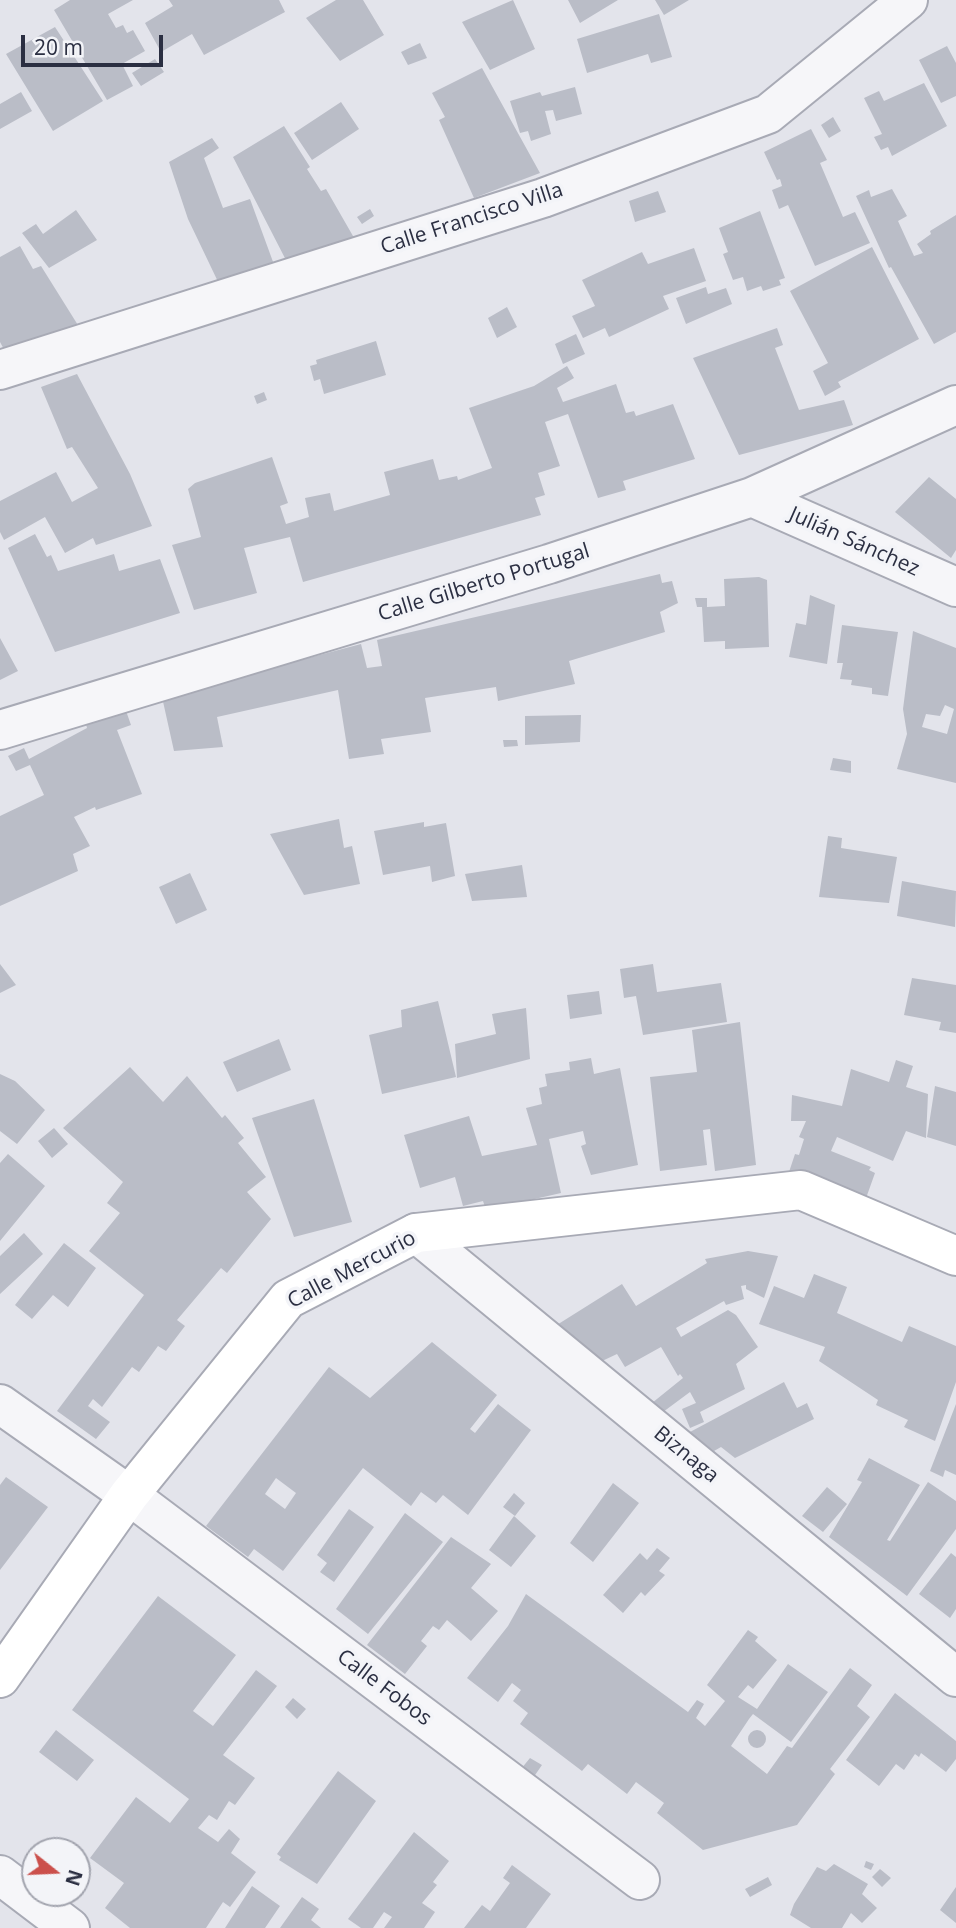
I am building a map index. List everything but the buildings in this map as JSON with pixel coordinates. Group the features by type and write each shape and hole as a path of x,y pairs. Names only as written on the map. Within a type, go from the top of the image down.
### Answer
{"street":[{"name":"Calle Francisco Villa","path":"0,370 543,198 768,114 908,0"},
{"name":"Calle Gilberto Portugal","path":"0,730 535,568 752,497 956,405"},
{"name":"Julián Sánchez","path":"752,497 956,587"},
{"name":"Calle Mercurio","path":"0,1678 129,1495 288,1299 416,1233 801,1189 956,1256"},
{"name":"Biznaga","path":"416,1233 956,1677"},
{"name":"Calle Fobos","path":"0,1404 129,1495 640,1880"},
{"path":"0,1875 69,1928"}]}
